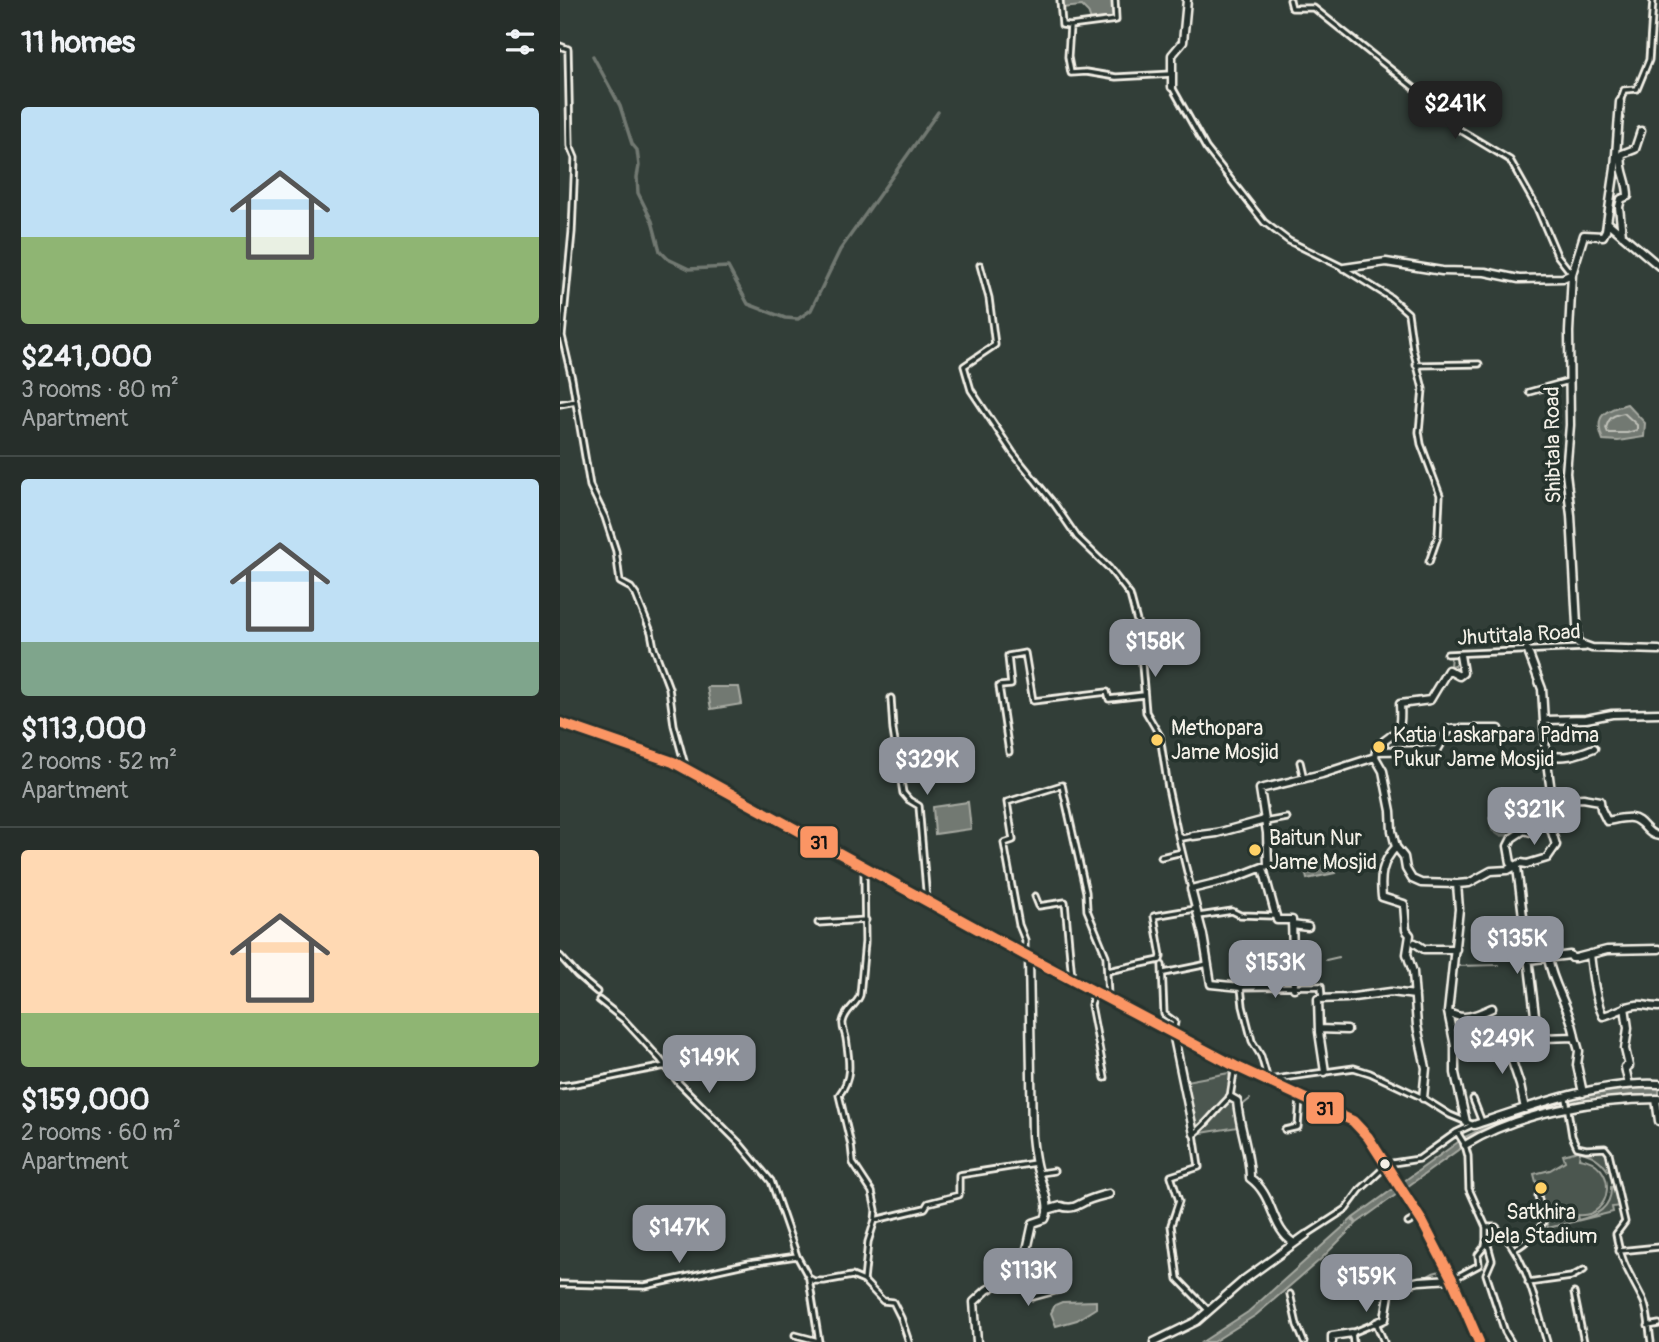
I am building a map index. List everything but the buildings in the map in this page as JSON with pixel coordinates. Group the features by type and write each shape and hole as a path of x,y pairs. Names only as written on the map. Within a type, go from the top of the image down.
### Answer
{"highway":[{"path":"560,723 673,762 864,869 1094,992 1235,1066 1353,1121 1368,1137 1419,1217 1452,1279 1479,1342"}],"street":[{"path":"1060,0 1062,25 1070,26 1116,20 1115,0"},
{"path":"1187,0 1183,42 1172,55 1172,88 1206,148 1264,222 1289,241 1343,268 1391,298 1408,313 1416,365 1423,389 1419,432 1421,444 1440,495 1438,536 1429,562"},
{"path":"1290,0 1292,8 1314,8 1437,107 1457,128 1510,160 1537,208 1557,255 1572,274 1563,278 1519,279 1485,272 1442,271 1386,262 1343,268"},
{"path":"1659,2 1653,0 1649,60 1637,89 1624,90 1620,102 1615,168 1607,222 1659,266"},
{"path":"1070,26 1068,57 1071,73 1086,72 1116,77 1172,75"},
{"path":"560,46 568,49 570,146 575,158 572,232 562,336 590,486 606,517 616,551 620,582 631,588 636,595 651,632 669,688 674,725 686,770"},
{"path":"1622,235 1619,207 1621,199 1628,196 1628,180 1620,166 1622,153 1635,149 1641,131"},
{"name":"Shibtala Road","path":"1592,648 1578,643 1566,473 1570,425 1572,274 1584,235 1603,236 1607,222"},
{"path":"980,265 989,298 995,345 964,366 971,390 1013,453 1077,537 1110,568 1130,595 1139,629 1147,716 1166,751 1178,835 1211,984 1294,988 1321,986 1322,998"},
{"path":"1416,365 1479,364"},
{"path":"1529,393 1569,381"},
{"path":"560,404 576,401"},
{"path":"1592,648 1659,650"},
{"name":"Jhutitala Road","path":"1447,654 1592,648"},
{"path":"1527,649 1542,689 1552,812 1548,819 1531,832 1524,830 1512,838 1508,852 1511,863 1517,867 1535,1016 1541,1038 1576,1040"},
{"path":"1009,752 999,686 1011,685 1008,656 1025,653 1033,701 1107,692 1109,699 1144,695"},
{"path":"1382,750 1384,741 1397,733 1400,704 1430,701 1448,670 1459,676 1463,673 1460,655"},
{"path":"891,698 903,793 919,806 927,903"},
{"path":"1544,720 1659,713"},
{"path":"1499,729 1449,729 1437,750 1376,751 1375,757 1383,771 1396,847 1404,857 1406,869 1412,879 1421,883 1460,886 1491,871 1508,870 1521,863 1547,858 1556,845 1548,819"},
{"path":"1546,755 1571,757 1594,748"},
{"path":"1191,889 1232,879 1268,865 1260,789 1304,779 1375,757"},
{"path":"1300,762 1304,779"},
{"path":"1063,1289 1033,1297 1025,1268 1033,1223 1046,1218 1047,1210 1035,1163 1031,1118 1026,940 1019,925 1004,843 1013,840 1007,802 1062,785 1086,892 1087,910 1106,956 1108,999"},
{"path":"1553,800 1583,798 1600,801 1607,821 1632,817 1641,822 1653,836 1659,836"},
{"path":"1178,835 1182,838 1217,833 1286,818"},
{"path":"1396,847 1385,860 1382,870 1382,897 1404,904 1406,930 1410,935 1407,954 1413,972 1417,1026 1426,1068 1423,1098"},
{"path":"1161,858 1182,852"},
{"path":"1263,868 1277,920 1292,920 1294,988"},
{"path":"864,869 866,920 860,995 842,1023 849,1079 839,1095 853,1163 872,1192 876,1210 868,1242 864,1281"},
{"path":"1460,886 1448,1012 1455,1046 1455,1073 1470,1123"},
{"path":"1035,895 1039,906 1065,902 1072,980"},
{"path":"1108,971 1160,960 1154,916 1232,911 1240,915 1276,916"},
{"path":"818,923 866,920"},
{"path":"1292,925 1308,927"},
{"path":"1415,943 1424,949 1456,949"},
{"path":"1528,960 1570,955 1576,958 1607,950 1659,949"},
{"path":"1590,954 1602,1015 1618,1013 1625,1007 1638,1004 1659,1007"},
{"path":"560,956 597,992"},
{"path":"1548,958 1559,996 1573,1025 1583,1093"},
{"path":"1164,973 1208,964"},
{"path":"1163,965 1164,1014 1175,1022 1173,1033 1199,1167 1171,1176 1179,1201 1171,1225 1178,1279 1209,1311"},
{"path":"1241,987 1252,1041 1261,1056 1268,1080 1354,1068 1423,1098 1450,1115 1470,1123 1482,1122 1583,1093 1629,1085 1659,1084"},
{"path":"1094,992 1091,1005 1105,1078"},
{"path":"1325,1072 1318,999 1391,992 1415,995"},
{"path":"599,999 624,1020 678,1083 739,1143 771,1181 797,1256 809,1278 818,1342 795,1335"},
{"path":"1625,1007 1628,1028 1625,1049 1629,1066 1625,1067 1625,1072 1629,1085"},
{"path":"1448,1012 1457,1018 1474,1016 1492,1008"},
{"path":"1319,1029 1347,1030"},
{"path":"1525,1109 1511,1058 1509,1038 1518,1041 1528,1038"},
{"path":"560,1086 666,1066"},
{"path":"1194,1134 1207,1124 1230,1097 1235,1066"},
{"path":"1285,1130 1298,1127 1301,1096"},
{"path":"1230,1097 1237,1101 1239,1125 1250,1165 1250,1178 1259,1184 1266,1194 1286,1238 1294,1242"},
{"path":"1566,1098 1572,1136 1577,1147 1605,1148 1609,1153 1625,1222 1616,1234 1619,1251 1644,1302 1651,1342"},
{"path":"1473,1099 1482,1122"},
{"path":"1465,1145 1520,1121 1614,1100 1657,1099 1659,1121"},
{"path":"1154,1342 1188,1327 1294,1242 1346,1209 1360,1189 1386,1164 1419,1159 1470,1123"},
{"path":"1332,1342 1332,1336 1352,1333 1385,1319 1390,1288 1419,1281 1452,1279 1479,1265 1478,1255 1485,1246 1486,1227 1469,1189 1465,1145 1458,1134"},
{"path":"875,1220 925,1208 928,1203 959,1195 959,1175 1035,1163"},
{"path":"1038,1173 1055,1171"},
{"path":"1047,1210 1061,1206 1076,1207 1084,1201 1110,1194"},
{"path":"1514,1250 1542,1229 1544,1223 1538,1196"},
{"path":"1408,1223 1419,1217"},
{"path":"1486,1227 1496,1227 1514,1250 1548,1342"},
{"path":"1486,1238 1492,1259 1486,1274 1505,1332 1511,1342"},
{"path":"1619,1251 1659,1247"},
{"path":"560,1284 645,1286 749,1263 797,1256"},
{"path":"977,1342 974,1302 987,1290 1025,1268"},
{"path":"1528,1283 1571,1277 1584,1270"},
{"path":"809,1278 814,1282 852,1276 864,1281 883,1301 893,1302 909,1342"},
{"path":"1574,1293 1584,1342"},
{"path":"1290,1294 1304,1342"},
{"path":"1376,1323 1384,1342"},
{"path":"1648,1326 1659,1324"},
{"path":"1352,1333 1353,1342"}],"shaded area":[{"path":"1229,1073 1238,1127 1195,1134 1186,1081"},
{"path":"1605,1149 1611,1170 1608,1171 1593,1156 1580,1152 1579,1158 1592,1162 1601,1170 1606,1179 1607,1190 1598,1208 1589,1214 1577,1215 1578,1220 1597,1213 1606,1206 1611,1187 1615,1186 1614,1182 1621,1206 1612,1207 1613,1212 1548,1228 1534,1174 1550,1170 1565,1161 1563,1155 1578,1151"}],"water":[{"path":"1062,0 1113,0 1114,18 1091,21 1082,6 1062,8"},
{"path":"1627,404 1645,423 1644,437 1603,440 1600,419 1607,411"},
{"path":"707,687 739,687 742,704 711,709"},
{"path":"968,802 971,829 935,834 933,807"},
{"path":"1313,857 1331,861 1335,873 1307,879 1304,867"},
{"path":"1659,1087 1659,1095 1633,1095 1572,1105 1472,1140 1357,1223 1353,1218 1465,1137 1486,1127 1534,1109 1585,1096"},
{"path":"1352,1219 1356,1224 1321,1259 1256,1315 1213,1342 1202,1342 1248,1312"},
{"path":"1096,1301 1096,1308 1077,1320 1056,1326 1051,1313 1055,1305 1062,1302"}],"waterway":[{"path":"593,56 620,106 632,144 637,150 638,193 652,221 660,251 668,259 689,269 728,267 748,304 785,318 798,319 811,310 840,250 938,112"},
{"path":"1451,655 1450,666 1458,664 1458,660"},
{"path":"1513,807 1520,810 1522,831 1520,834 1500,835 1493,830 1490,818 1502,808 1513,807"},
{"path":"1326,960 1339,957"},
{"path":"1455,966 1499,965"},
{"path":"1240,1107 1250,1099"},
{"path":"1424,1278 1444,1270"}],"transit line":[{"name":"31","path":"560,723 673,762 1025,955 1235,1066 1353,1121 1368,1137 1423,1223 1452,1279 1479,1342"}],"place":[{"name":"Methopara Jame Mosjid","path":"1157,740"},
{"name":"Katia Laskarpara Padma Pukur Jame Mosjid","path":"1379,747"},
{"name":"Baitun Nur Jame Mosjid","path":"1255,850"},
{"name":"Satkhira Jela Stadium","path":"1541,1188"}]}
